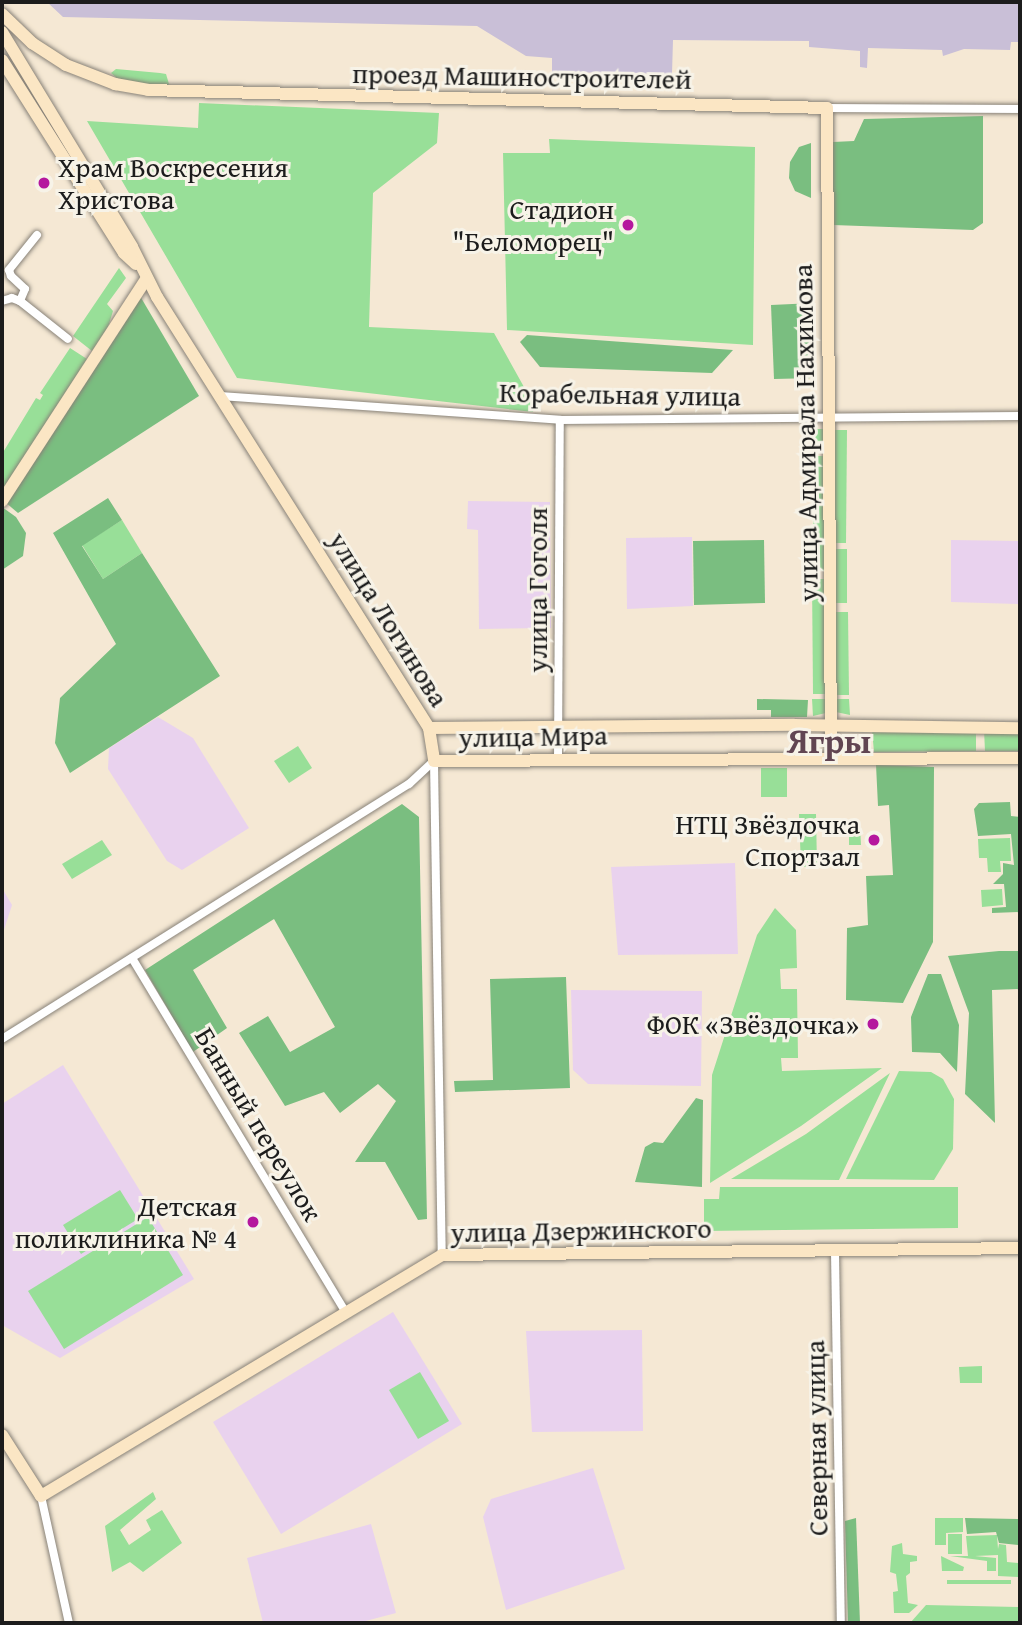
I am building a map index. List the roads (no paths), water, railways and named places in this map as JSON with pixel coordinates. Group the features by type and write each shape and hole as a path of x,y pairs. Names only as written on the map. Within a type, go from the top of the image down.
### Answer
{"street":[{"name":"проезд Машиностроителей","path":"2,14 32,43 66,65 115,84 148,90 827,108 1020,109"},
{"path":"4,41 32,43"},
{"name":"улица Логинова","path":"4,41 132,247 146,279 429,728 434,761 442,1255"},
{"name":"улица Логинова","path":"2,60 124,253 139,266"},
{"name":"улица Адмирала Нахимова","path":"827,108 831,758"},
{"path":"20,301 24,289 11,276 9,270 37,236"},
{"path":"2,501 146,279"},
{"path":"2,301 20,301 68,339"},
{"name":"Корабельная улица","path":"220,396 560,420 1020,416"},
{"name":"улица Гоголя","path":"558,760 560,420"},
{"name":"улица Мира","path":"429,728 1020,728"},
{"name":"улица Мира","path":"2,1039 409,784 434,761 1020,758"},
{"name":"Банный переулок","path":"132,958 346,1313"},
{"name":"улица Дзержинского","path":"41,1496 442,1255 1020,1248"},
{"name":"Северная улица","path":"835,1252 841,1623"},
{"path":"2,1435 41,1496 69,1623"}],"place":[{"name":"Храм Воскресения Христова","path":"44,183"},
{"name":"Стадион \"Беломорец\"","path":"628,225"},
{"name":"НТЦ Звёздочка Спортзал","path":"874,840"},
{"name":"ФОК «Звёздочка»","path":"873,1024"},
{"name":"Детская поликлиника № 4","path":"253,1222"}],"district":[{"name":"Ягры","path":"829,741"}]}
